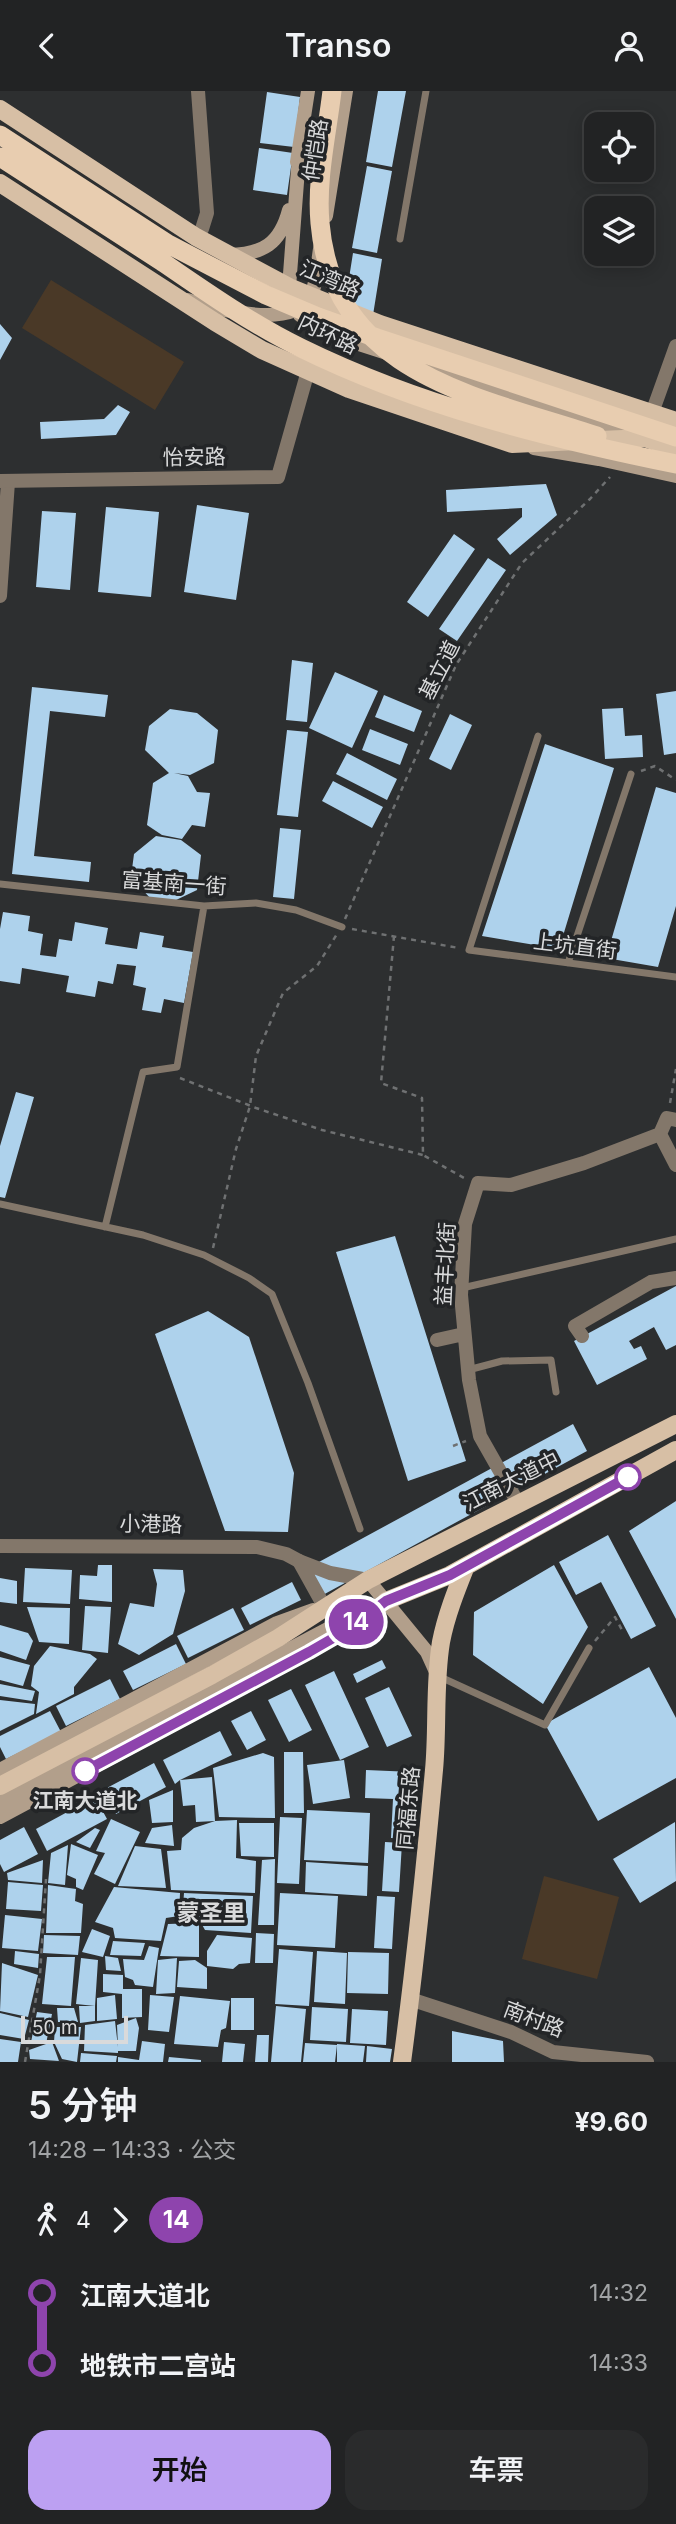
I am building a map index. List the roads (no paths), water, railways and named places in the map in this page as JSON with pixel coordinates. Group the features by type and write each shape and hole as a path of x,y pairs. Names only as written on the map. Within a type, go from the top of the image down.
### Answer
{"highway":[{"path":"332,91 320,195 324,250 336,285 355,319 371,337 409,368 457,389 676,463"},
{"name":"内环路","path":"0,135 168,244 266,295 377,338 676,437"},
{"name":"内环路","path":"0,157 228,306 329,361 393,388 503,423 560,439 676,463"}],"main road":[{"name":"仲恺路","path":"299,156 307,91"},
{"name":"仲恺路","path":"311,296 346,91"},
{"name":"江湾路","path":"0,109 196,237 289,287 380,324 676,421"},
{"path":"299,156 289,287 296,311 322,332 676,449"},
{"path":"229,255 247,255 261,251 285,226 299,156"},
{"path":"0,183 166,293 262,350 308,371 398,406 512,444 621,463 676,477"},
{"path":"326,215 331,251 351,304 380,324"},
{"path":"141,275 159,250 164,237 166,217"},
{"path":"166,293 183,281 194,262 196,237"},
{"path":"293,237 305,246 320,247"},
{"path":"166,293 189,301 268,316 296,311 311,296"},
{"path":"512,444 645,438"},
{"name":"江南大道中","path":"368,1580 676,1425"},
{"path":"0,1802 346,1619 413,1592 466,1566 676,1450"},
{"name":"同福东路","path":"402,2062 436,1749 438,1675 442,1642 466,1566"},
{"path":"0,1786 212,1675 278,1638 368,1580 427,1652 438,1675"},
{"path":"0,1817 309,1652 342,1633 386,1601"},
{"path":"0,1770 277,1623 324,1606"}],"street":[{"path":"196,237 202,229 207,213 198,91"},
{"path":"652,413 676,346"},
{"name":"怡安路","path":"4,481 278,477 308,371"},
{"path":"0,596 4,481"},
{"path":"672,1119 660,1135 676,1165"},
{"name":"益丰北街","path":"518,1503 480,1436 468,1370 461,1288 465,1224 478,1183 511,1185 584,1163 660,1135"},
{"path":"582,1336 576,1326 651,1282 676,1278"},
{"path":"438,1340 464,1334"},
{"name":"小港路","path":"0,1546 257,1547 286,1554 330,1573 368,1580"},
{"path":"299,1561 324,1606"},
{"name":"南村路","path":"410,1999 511,2032 553,2052 648,2062"}],"lane":[{"path":"400,239 426,91"},
{"name":"上坑直街","path":"538,736 469,950 676,977"},
{"path":"568,963 631,774"},
{"name":"富基南一街","path":"0,884 204,906 256,903 296,910 342,927"},
{"path":"106,1227 143,1072 177,1067 204,906"},
{"path":"0,1204 143,1235 211,1259 272,1294 308,1383 360,1529"},
{"path":"461,1288 676,1239"},
{"path":"468,1370 502,1361 551,1360 556,1392"},
{"path":"438,1675 545,1725 589,1648"}],"place":[{"name":"江南大道北","path":"85,1771"}],"district":[{"name":"蒙圣里","path":"211,1913"}]}
